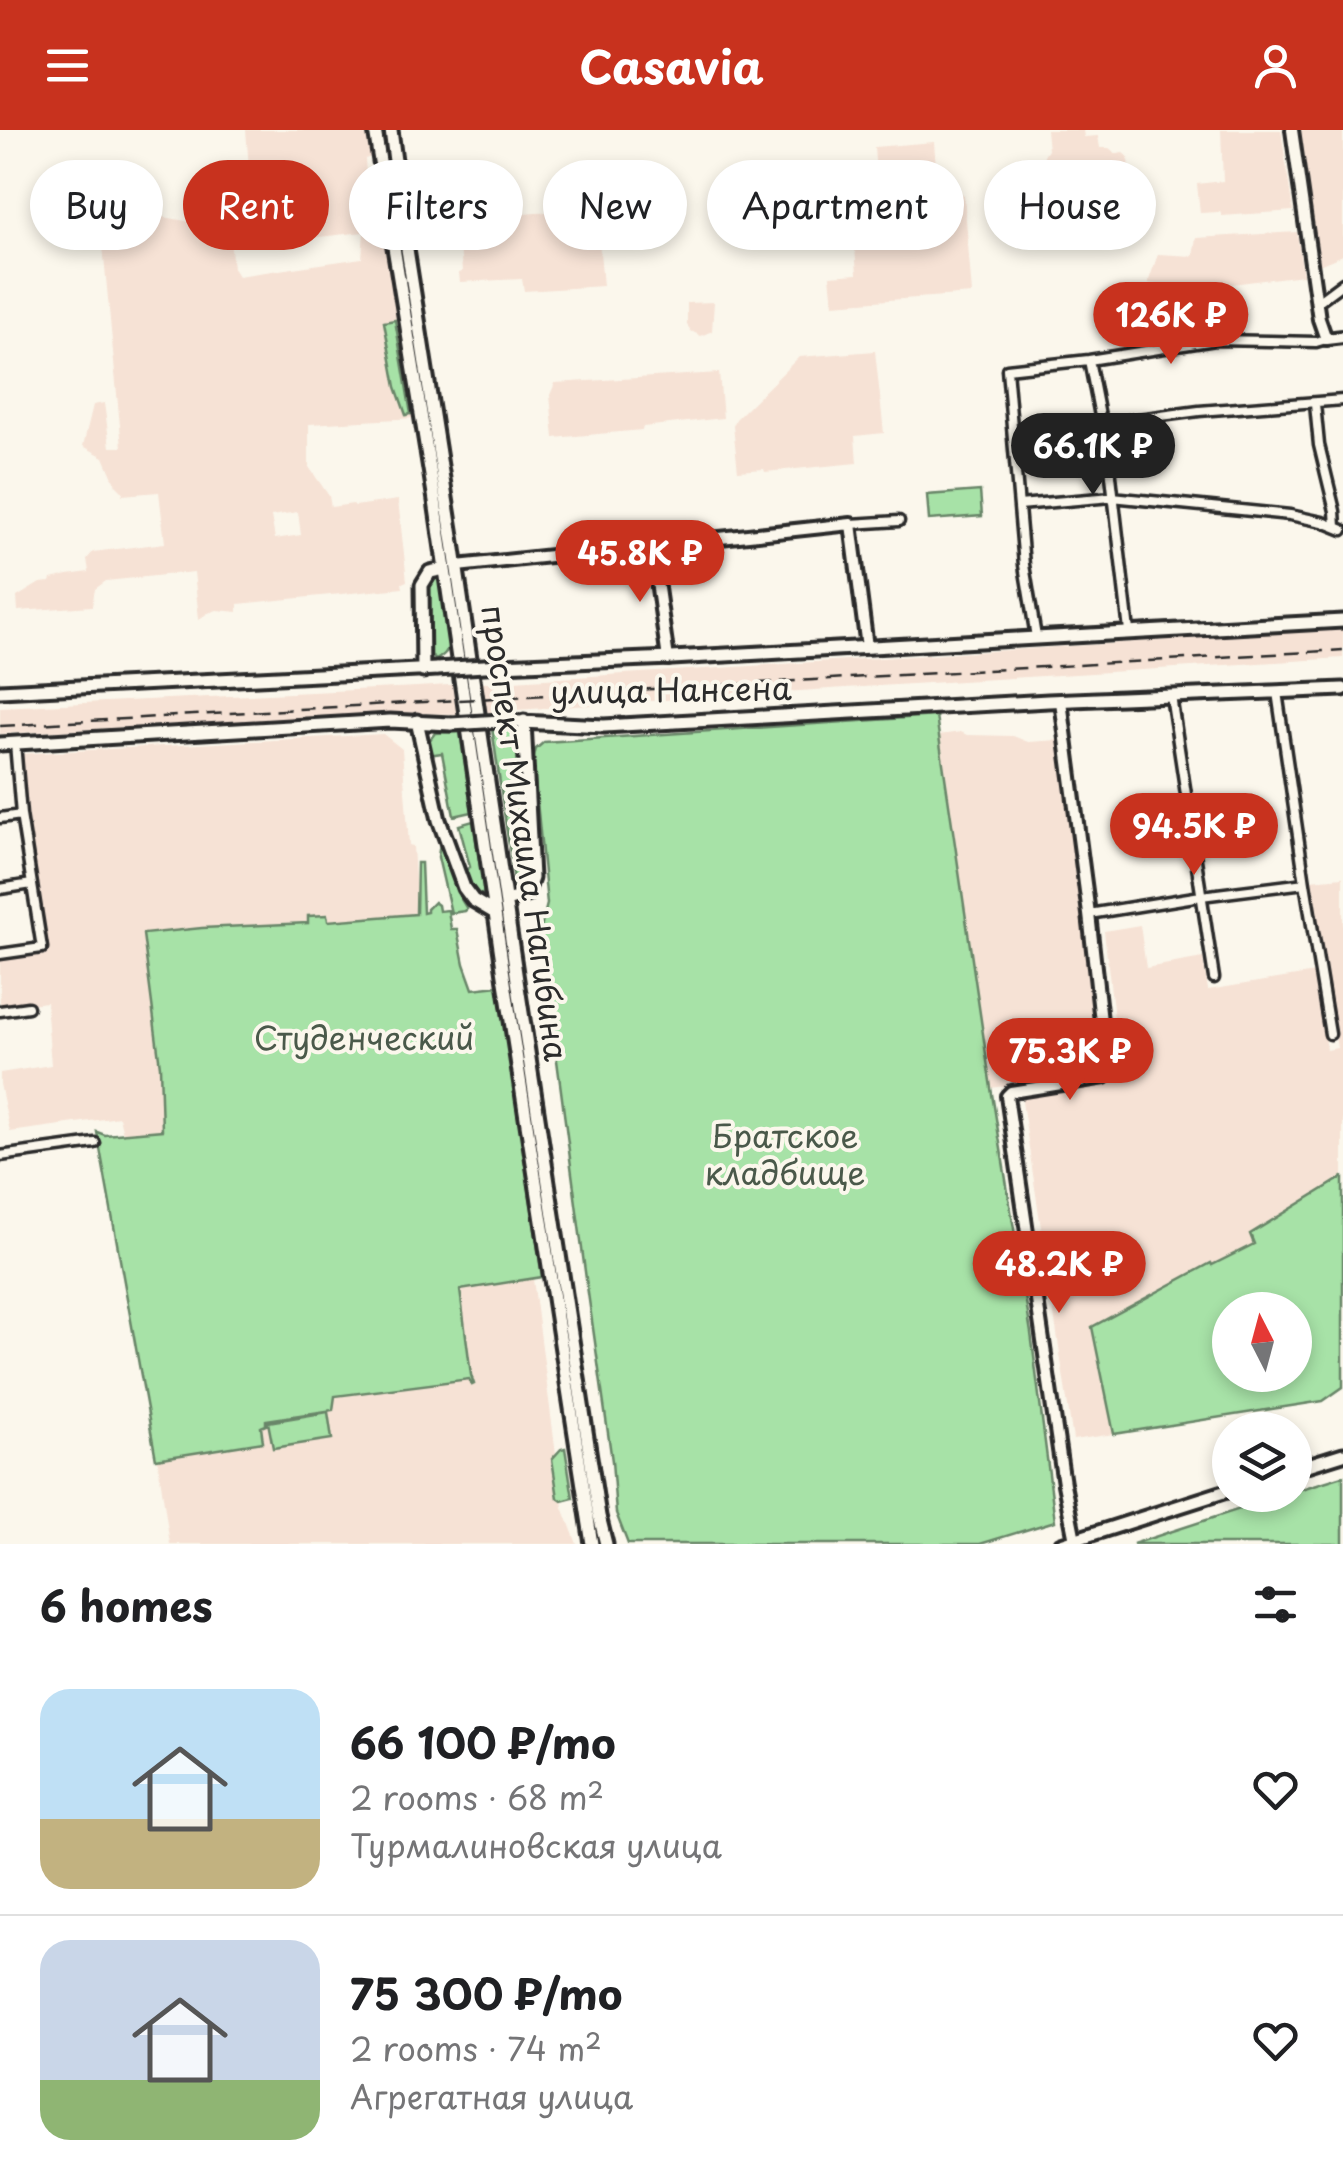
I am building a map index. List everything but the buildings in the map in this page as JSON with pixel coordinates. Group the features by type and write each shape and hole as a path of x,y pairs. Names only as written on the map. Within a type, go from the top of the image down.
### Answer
{"main road":[{"name":"проспект Михаила Нагибина","path":"375,130 506,902 606,1544"},
{"name":"проспект Михаила Нагибина","path":"391,130 492,894 592,1544"},
{"path":"422,671 422,585 430,572 451,567"},
{"name":"улица Нансена","path":"0,692 1343,621"},
{"name":"улица Нансена","path":"0,744 390,721 524,721 604,726 1343,689"},
{"path":"390,721 411,732 421,746"},
{"path":"417,721 439,820 464,888 470,897 495,913"},
{"path":"506,902 526,894 532,878 524,721"},
{"path":"421,746 427,734 445,724"},
{"path":"480,902 492,894"},
{"path":"1312,1464 1343,1454"},
{"path":"1061,1544 1212,1496"}],"street":[{"path":"1292,130 1316,302 1326,338"},
{"path":"1316,302 1343,283"},
{"path":"1036,637 1024,564 1007,369 1215,340 1316,342 1343,337"},
{"path":"1089,360 1110,468 1129,631"},
{"path":"1014,431 1343,400"},
{"path":"1315,404 1339,529"},
{"path":"1019,505 1112,497 1290,516 1339,529"},
{"path":"451,567 898,521"},
{"path":"851,524 867,647"},
{"path":"652,546 668,658"},
{"path":"1277,692 1330,1034"},
{"path":"1171,696 1214,978"},
{"path":"1061,701 1108,1074 1007,1093 1075,1540"},
{"path":"0,954 42,948 21,815 15,743"},
{"path":"0,818 21,815"},
{"path":"1090,914 1304,882"},
{"path":"0,889 32,884"},
{"path":"0,1011 28,1007"},
{"path":"0,1156 95,1143"}],"shaded area":[{"path":"246,130 368,130 371,157 349,160 349,234 329,236 329,160 248,160"},
{"path":"1046,130 1083,130 1084,137 1098,136 1100,148 1123,153 1128,160 1042,160 1048,150"},
{"path":"1221,130 1281,130 1293,211 1222,216 1220,212 1200,213 1197,184 1223,181"},
{"path":"1298,130 1343,130 1343,255 1319,265"},
{"path":"934,142 935,160 875,160 874,147"},
{"path":"964,195 972,294 833,304 830,276 857,274 855,250 964,250"},
{"path":"543,212 543,250 600,250 603,286 524,291 522,279 460,282 460,250 523,250 523,214"},
{"path":"163,217 183,221 183,250 231,250 238,276 362,258 363,250 387,250 416,418 309,424 309,467 329,496 331,507 398,500 407,581 402,583 403,588 238,604 238,612 217,610 199,619 194,572 106,581 95,589 92,606 18,611 17,597 40,583 89,572 87,559 93,552 165,543 159,492 122,495 104,457 83,446 93,405 104,403 110,447 122,447 103,250 163,250","holes":["298,512 301,535 275,539 271,516"]},
{"path":"1297,232 1303,275 1185,290 1148,283 1158,254 1193,256 1196,238"},
{"path":"714,302 712,331 701,336 691,331 687,325 687,303"},
{"path":"875,351 884,433 855,436 857,463 738,471 733,426 736,419 799,357"},
{"path":"719,373 723,418 554,438 550,395 555,383"},
{"path":"1343,629 1343,658 457,714 399,713 0,734 0,707 417,687"},
{"path":"961,732 1013,736 1028,742 1059,740 1101,1071 991,1088 939,735"},
{"path":"383,734 402,749 417,914 328,921 308,916 309,923 202,928 160,1066 162,1131 123,1133 119,1117 10,1132 0,1073 51,1065 46,1002 0,1008 0,958 47,950 18,754"},
{"path":"1343,877 1343,1177 1250,1233 1255,1243 1092,1326 1114,1434 1073,1440 1021,1095 1121,1079 1104,931 1140,925 1146,968 1203,958 1208,990 1315,973 1327,1050 1337,1048 1310,880"},
{"path":"533,1279 563,1507 577,1544 170,1544 155,1442 266,1425 265,1407 471,1375 459,1290"}],"green space":[{"path":"395,320 411,414 406,415 396,387 384,322"},
{"path":"980,491 982,516 929,520 927,495"},
{"path":"431,576 437,576 442,585 449,643 436,660 426,652 425,590"},
{"name":"Братское кладбище","path":"936,716 1031,1333 1055,1521 980,1544 628,1544 616,1513 540,932 547,904 533,760 536,749 544,742"},
{"path":"492,728 516,730 522,741 529,881 519,889 515,887"},
{"path":"460,732 472,812 454,816 442,753 428,755 429,741 435,733"},
{"path":"473,821 482,895 471,890 464,871 470,867 459,825"},
{"path":"440,843 465,911 451,913 438,857"},
{"name":"Студенческий","path":"417,863 421,863 423,913 434,902 439,911 448,910 473,989 499,986 542,1277 460,1290 472,1385 469,1379 335,1396 333,1410 266,1420 261,1427 263,1442 156,1459 97,1132 105,1135 162,1130 160,1066 143,934 308,923 308,916 327,915 328,921 416,914"},
{"path":"1343,1177 1343,1387 1323,1401 1253,1412 1212,1412 1212,1419 1114,1434 1092,1327 1254,1244 1250,1234"},
{"path":"328,1412 332,1439 273,1448 268,1422"},
{"path":"565,1448 573,1498 562,1501 558,1498 552,1459"},
{"path":"1343,1476 1343,1544 1133,1544 1231,1512 1312,1512 1312,1486"}],"waterway":[{"path":"1326,289 1343,277"}],"railway":[{"path":"0,726 1343,650"}]}
